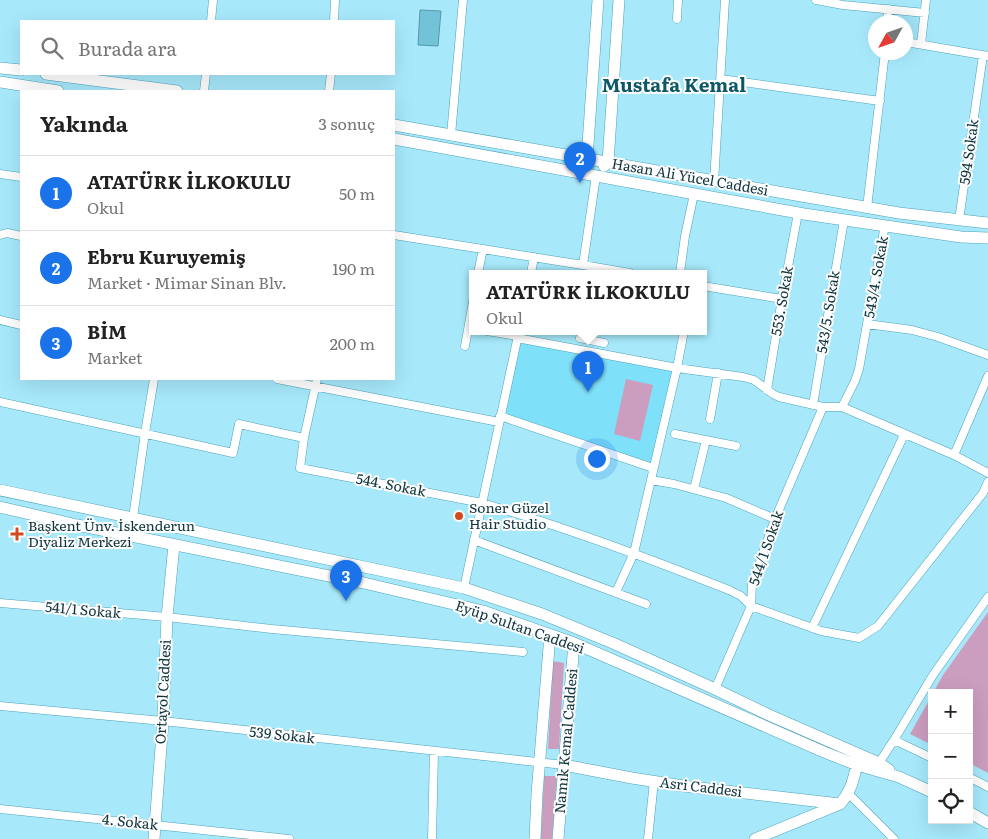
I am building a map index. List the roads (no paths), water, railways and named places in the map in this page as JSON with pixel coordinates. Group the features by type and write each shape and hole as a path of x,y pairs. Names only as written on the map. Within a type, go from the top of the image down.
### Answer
{"street":[{"path":"210,20 212,0"},
{"path":"334,20 335,0"},
{"path":"452,135 463,0"},
{"path":"596,176 587,159 598,0"},
{"path":"583,265 596,176 608,162 619,0"},
{"path":"677,18 678,0"},
{"path":"714,182 725,0"},
{"path":"816,0 924,13"},
{"path":"921,44 926,0"},
{"path":"888,10 888,15"},
{"path":"913,43 985,55"},
{"name":"594 Sokak","path":"959,220 985,55"},
{"path":"867,208 884,60"},
{"path":"0,68 20,70"},
{"path":"54,75 168,90"},
{"path":"204,90 206,75"},
{"path":"329,90 330,75"},
{"path":"721,79 880,101"},
{"path":"0,82 47,90"},
{"name":"Hasan Ali Yücel Caddesi","path":"395,125 867,208 988,223"},
{"path":"395,139 844,220 961,237 988,238"},
{"path":"0,174 20,177"},
{"path":"680,270 684,236 694,194"},
{"name":"553. Sokak","path":"767,390 798,212"},
{"name":"543/5. Sokak","path":"813,405 844,220"},
{"name":"543/4. Sokak","path":"885,225 867,324 912,330 988,355"},
{"path":"0,235 7,233 20,236"},
{"path":"395,235 612,270"},
{"path":"479,270 483,249"},
{"path":"532,270 534,257"},
{"path":"707,287 782,299"},
{"path":"0,320 20,325"},
{"path":"842,407 859,369 867,324"},
{"path":"465,346 469,334"},
{"path":"464,588 518,335 577,349 754,380 779,397 823,408 842,407 954,455 988,473"},
{"path":"577,349 581,335"},
{"path":"584,335 604,342"},
{"path":"616,592 634,553 683,335"},
{"path":"710,418 718,374"},
{"path":"954,455 988,376"},
{"path":"133,518 154,380"},
{"path":"290,380 316,382 499,419 653,468"},
{"path":"0,402 233,453 239,424 304,438 316,382"},
{"name":"544/1 Sokak","path":"715,689 750,606 752,584 775,519 823,408"},
{"path":"675,434 736,446"},
{"path":"812,628 904,434"},
{"name":"544. Sokak","path":"304,438 300,468 482,503 506,510 634,553 729,590 741,596 750,606 821,632 859,638 878,626 983,493 988,482"},
{"path":"694,489 706,440"},
{"path":"651,480 726,498 775,519"},
{"path":"0,490 464,588 542,614 615,644 879,763 899,777"},
{"name":"Eyüp Sultan Caddesi","path":"0,507 174,545 364,583 483,611 574,644 824,752 857,765 899,777 928,790"},
{"path":"474,540 646,604"},
{"name":"Ortayol Caddesi","path":"154,839 163,721 167,617 174,545"},
{"path":"879,763 938,668 988,597"},
{"name":"541/1 Sokak","path":"0,603 167,617 272,629 523,652"},
{"path":"535,839 550,635"},
{"name":"Namık Kemal Caddesi","path":"558,839 574,644"},
{"name":"539 Sokak","path":"0,706 163,721 564,765"},
{"path":"894,740 928,756"},
{"path":"432,839 434,752"},
{"name":"Asri Caddesi","path":"564,765 654,781 840,804"},
{"path":"755,839 840,804 852,784 857,765"},
{"path":"973,779 988,787"},
{"path":"648,839 654,781"},
{"path":"848,793 894,839"},
{"name":"4. Sokak","path":"0,809 289,839"},
{"path":"973,814 988,823"}],"place":[{"name":"Ebru Kuruyemiş","path":"580,183"},
{"name":"ATATÜRK İLKOKULU","path":"588,392"},
{"name":"Soner Güzel Hair Studio","path":"459,516"},
{"name":"Başkent Ünv. İskenderun Diyaliz Merkezi","path":"17,534"},
{"name":"BİM","path":"346,601"}],"district":[{"name":"Mustafa Kemal","path":"674,85"}]}
